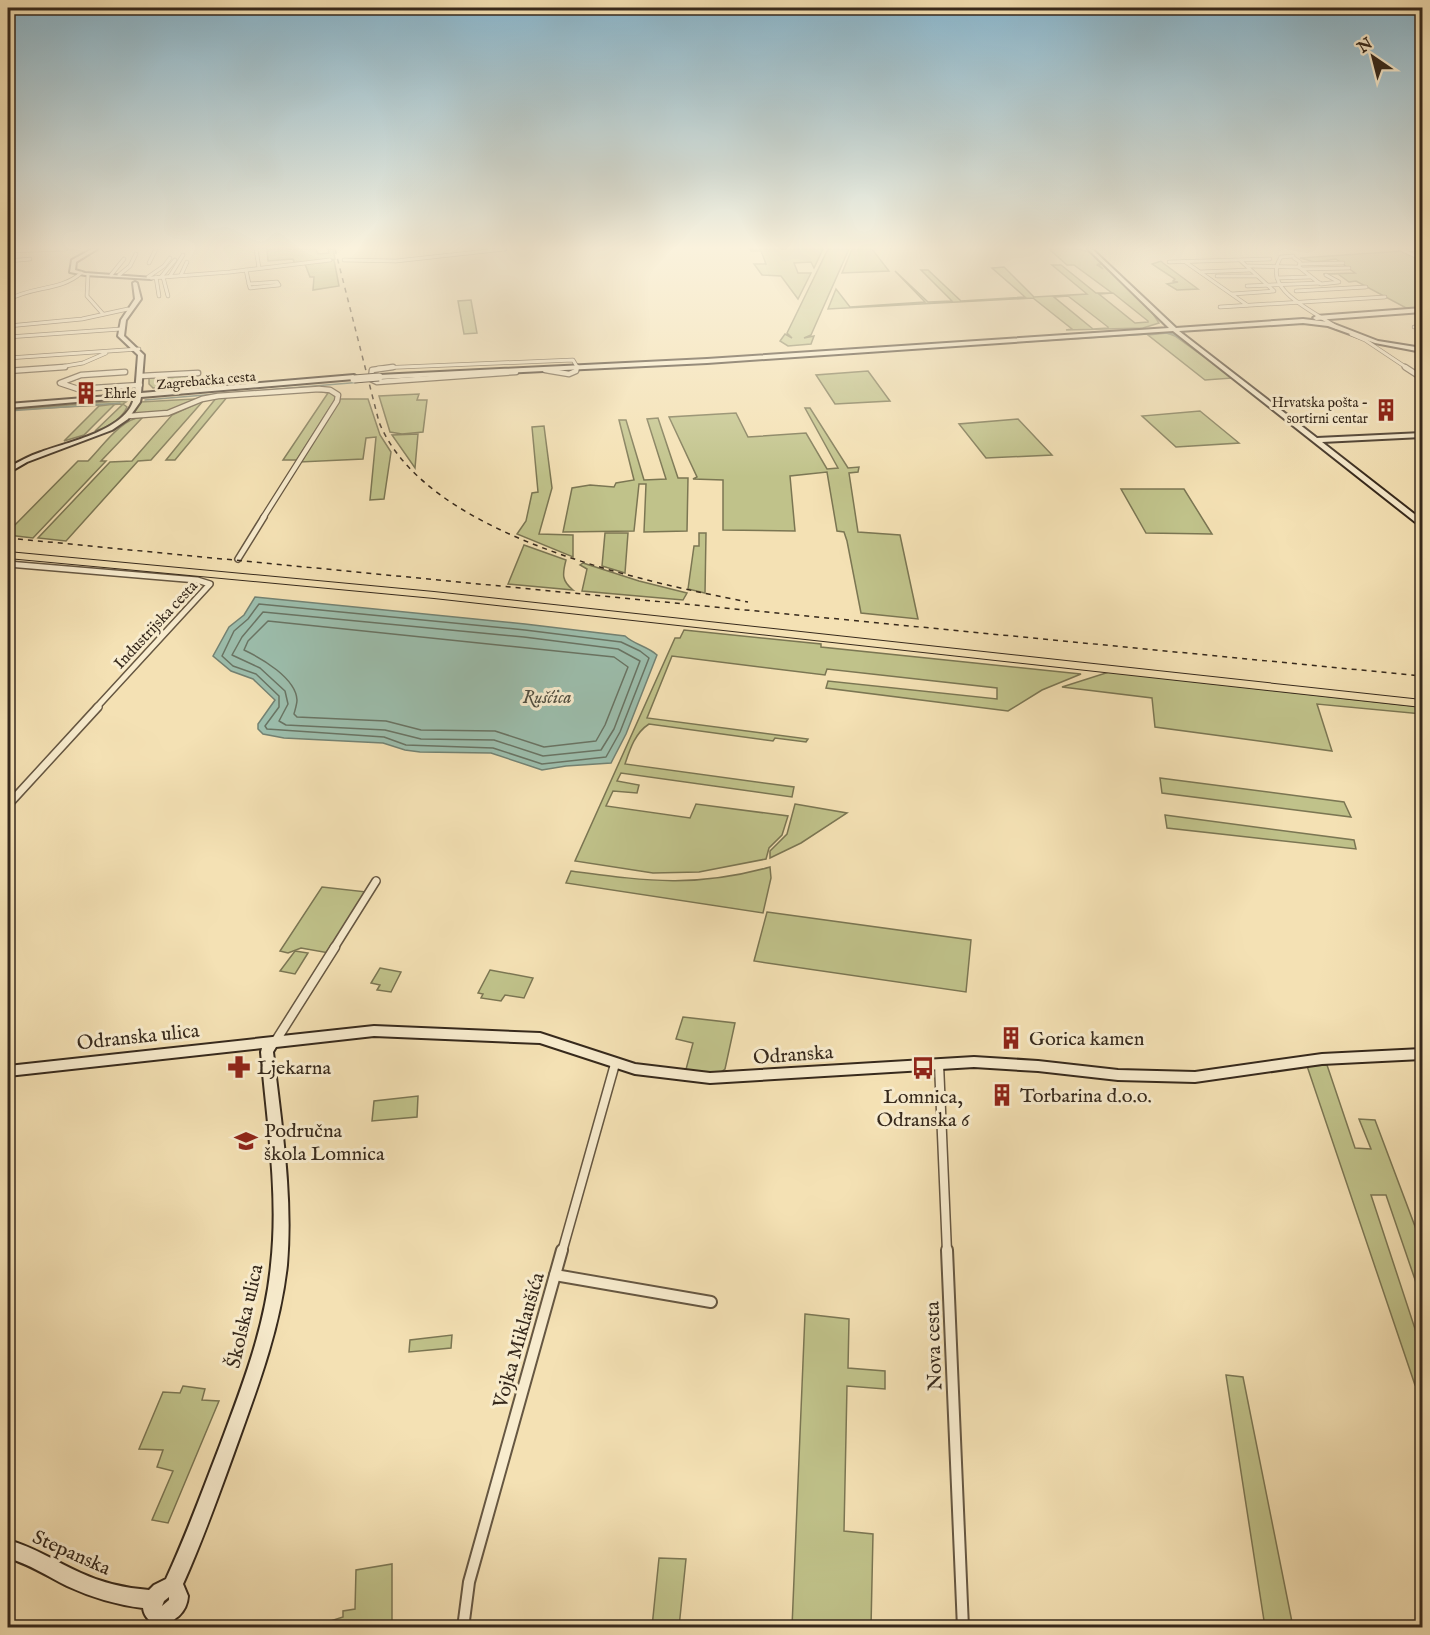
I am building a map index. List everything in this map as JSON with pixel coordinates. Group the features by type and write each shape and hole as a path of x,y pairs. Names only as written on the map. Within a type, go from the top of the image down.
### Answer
{"highway":[{"path":"8,551 436,591 1422,699"},
{"path":"8,555 434,595 1422,704"}],"main road":[{"path":"8,471 33,455 109,430 129,416 137,396 143,359 139,350 122,337 121,325"},
{"path":"1143,331 1159,325"},
{"path":"1171,325 1422,523"},
{"path":"1185,325 1198,326"},
{"path":"1143,331 1208,325"},
{"path":"1174,328 1223,325"},
{"path":"1329,325 1383,344 1422,350"},
{"path":"1143,331 1168,332 1185,338"},
{"name":"Zagrebačka cesta","path":"8,407 379,376 739,357 1143,331"},
{"name":"Zagrebačka cesta","path":"576,366 629,365 1143,331"},
{"name":"Zagrebačka cesta","path":"8,407 354,378"},
{"path":"1314,440 1422,435"},
{"name":"Odranska","path":"273,1042 374,1031 524,1036 561,1043 615,1064 652,1072 723,1078 990,1062 1118,1075 1176,1077 1322,1059 1422,1054"},
{"name":"Odranska ulica","path":"8,1071 273,1042"},
{"name":"Školska ulica","path":"153,1600 154,1614 163,1616 169,1621 178,1602 178,1592 172,1587 190,1548 257,1369 273,1303 279,1264 281,1218 277,1149 267,1052 273,1042"},
{"name":"Stepanska","path":"8,1549 26,1555 91,1588 118,1596 153,1600"},
{"path":"153,1600 159,1591 172,1587"}],"street":[{"path":"1414,327 1422,327"},
{"path":"8,337 121,329"},
{"path":"1352,334 1422,378"},
{"path":"8,358 139,350"},
{"path":"8,371 73,366 91,361 108,352"},
{"name":"Zagrebačka cesta","path":"573,360 576,366 574,372 569,374 549,370 377,382 370,379 372,370 382,367 573,360"},
{"path":"124,372 81,375 60,383 78,389 137,396"},
{"path":"141,376 198,373"},
{"path":"129,416 168,413 202,399 218,396 319,389 333,391 338,395 337,401 238,559"},
{"name":"Industrijska cesta","path":"8,564 197,580 210,584 8,805"},
{"path":"273,1042 376,881"},
{"name":"Vojka Miklaušića","path":"463,1628 469,1582 615,1064"},
{"name":"Nova cesta","path":"939,1064 963,1628"},
{"path":"555,1275 711,1302"}],"green space":[{"path":"462,325 476,325 477,333 464,334"},
{"path":"791,325 815,325 811,335 804,338 814,336 811,344 788,346 780,341 785,334 792,338 787,333"},
{"path":"1067,325 1088,325 1093,329 1108,328 1106,325 1152,325 1143,328 1066,330 1072,329"},
{"path":"1167,333 1175,336 1233,378 1205,380 1148,335"},
{"path":"868,371 890,401 835,404 816,375"},
{"path":"195,374 188,385 153,388 149,384 149,377"},
{"path":"316,390 331,392 336,398 297,460 283,460 328,393 316,391 244,395"},
{"path":"419,394 417,400 427,400 423,432 402,434 390,432 379,396"},
{"path":"228,396 175,460 166,460 217,397"},
{"path":"194,399 189,404 174,410 149,414 134,413 140,402"},
{"path":"340,399 368,399 380,435 391,452 384,499 370,500 376,437 366,438 363,459 300,462"},
{"path":"204,400 151,460 138,461 66,541 38,538 110,462 132,461 172,415"},
{"path":"118,401 126,402 8,410"},
{"path":"115,404 84,435 64,441 99,406"},
{"path":"123,404 127,407 118,419 95,431"},
{"path":"805,408 810,408 848,468 859,467 858,472 849,473 858,532 900,535 918,619 861,613 847,541 844,532 837,531 827,472 790,476 795,531 723,530 723,480 693,479 697,477 669,417 736,413 748,437 806,433 827,469 838,468"},
{"path":"1200,411 1239,443 1176,447 1142,416"},
{"path":"143,417 101,461 106,461 33,538 8,535 8,532 78,461 88,461 120,427"},
{"path":"658,418 678,478 688,478 687,531 644,532 646,484 639,484 634,531 563,532 572,488 590,485 614,487 616,483 634,480 619,420 626,420 644,480 666,479 647,419"},
{"path":"1018,419 1052,455 986,458 959,424"},
{"path":"544,426 552,488 539,534 573,535 573,557 517,534 526,521 532,493 538,492 532,427"},
{"path":"418,434 415,468 392,435"},
{"path":"1121,489 1184,489 1212,534 1146,533"},
{"path":"605,533 628,533 625,573 602,566"},
{"path":"699,533 706,533 705,593 688,589 694,546 699,546"},
{"path":"524,545 566,560 564,577 573,590 508,584"},
{"path":"583,563 687,593 683,600 582,591 587,569 580,565"},
{"path":"684,630 821,644 821,647 1081,674 1042,690 1008,711 826,688 828,681 997,699 997,688 827,669 825,675 672,656 647,718 808,739 806,742 775,738 773,741 649,724 631,747 625,764 794,787 792,797 621,773 617,781 639,785 637,793 613,791 606,806 690,818 696,804 788,816 782,835 769,848 766,859 699,872 653,873 575,861 675,638 680,638"},
{"path":"1109,672 1422,707 1422,714 1317,704 1332,751 1155,727 1152,698 1062,687"},
{"path":"1160,778 1344,802 1351,817 1162,793"},
{"path":"795,804 847,813 801,843 770,858 770,851 787,834"},
{"path":"1165,815 1354,840 1356,849 1167,828"},
{"path":"770,867 771,878 763,913 566,883 571,871 671,881 718,878"},
{"path":"322,887 367,892 329,953 301,948 288,953 280,951"},
{"path":"767,912 971,940 966,992 754,961"},
{"path":"295,951 308,953 295,974 280,971"},
{"path":"380,968 401,972 391,992 377,990 380,985 371,983"},
{"path":"490,970 533,978 524,998 505,995 501,1001 481,998 483,994 478,993"},
{"path":"683,1017 735,1023 725,1069 717,1075 685,1073 693,1043 676,1039"},
{"path":"1327,1065 1355,1148 1371,1149 1359,1119 1375,1120 1422,1245 1422,1300 1386,1195 1371,1195 1422,1350 1422,1386 1415,1385 1307,1066"},
{"path":"418,1096 417,1117 372,1121 374,1101"},
{"path":"805,1314 849,1319 848,1368 885,1371 885,1389 847,1386 844,1531 873,1534 871,1627 792,1627"},
{"path":"452,1335 451,1348 409,1352 410,1340"},
{"path":"1226,1375 1243,1377 1293,1627 1265,1627"},
{"path":"183,1386 205,1389 202,1400 219,1401 168,1523 152,1520 173,1471 157,1467 163,1450 139,1449 163,1392 180,1393"},
{"path":"659,1558 686,1559 679,1627 652,1627"},
{"path":"392,1564 392,1627 312,1627 343,1617 343,1611 355,1609 356,1570"}],"water":[{"name":"Rušćica","path":"255,597 625,636 657,655 626,734 611,763 542,770 491,753 420,752 383,743 284,738 263,734 258,729 258,724 275,700 253,679 231,671 213,656 229,627 244,615"}],"waterway":[{"path":"630,367 1164,333 1173,334 1184,341"},
{"path":"145,400 362,382"},
{"path":"8,411 120,403"}],"railway":[{"path":"354,325 379,422 404,462 441,495 487,524 540,547 651,581 748,602"},
{"path":"8,538 1422,676"}],"place":[{"name":"Ehrle","path":"86,393"},
{"name":"Hrvatska pošta - sortirni centar","path":"1386,410"},
{"name":"Gorica kamen","path":"1011,1038"},
{"name":"Ljekarna","path":"239,1067"},
{"name":"Lomnica, Odranska 6","path":"923,1068"},
{"name":"Torbarina d.o.o.","path":"1002,1095"},
{"name":"Područna škola Lomnica","path":"246,1141"}]}
